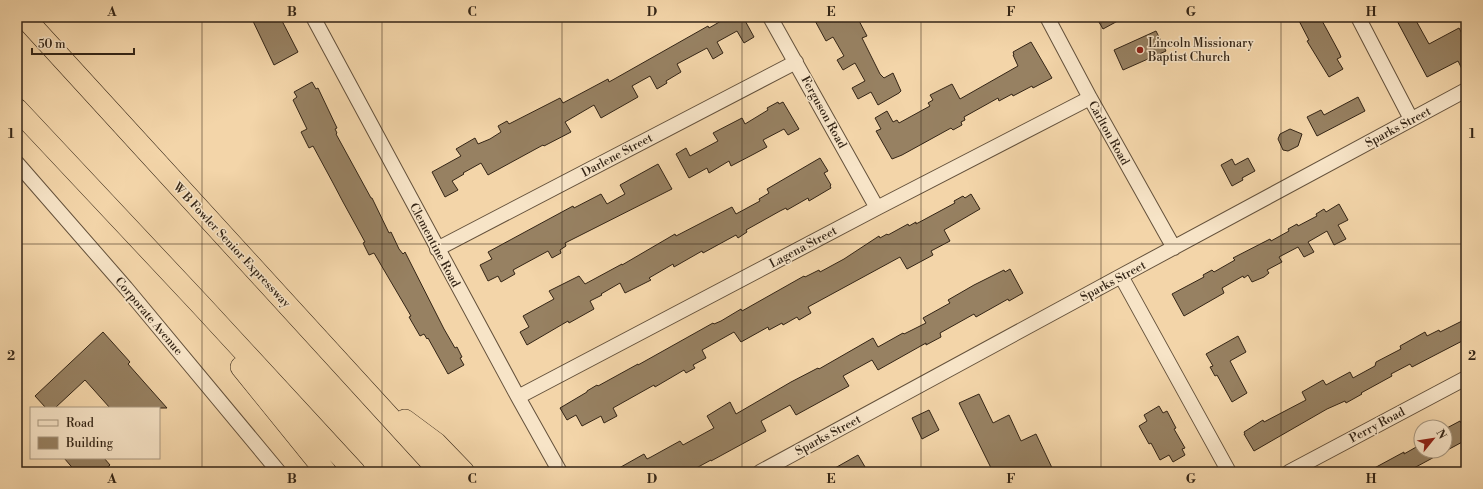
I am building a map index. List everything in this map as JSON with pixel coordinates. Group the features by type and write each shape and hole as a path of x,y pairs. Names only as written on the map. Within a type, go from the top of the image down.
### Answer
{"highway":[{"name":"W B Fowler Senior Expressway","path":"24,17 440,472"},
{"path":"17,110 200,304 355,472"},
{"path":"200,304 241,368 326,472"},
{"path":"367,392 436,443 464,472"}],"street":[{"name":"Clementine Road","path":"313,17 437,248 560,472"},
{"name":"Ferguson Road","path":"770,17 877,208"},
{"name":"Carlton Road","path":"1047,17 1090,98 1174,248"},
{"path":"1358,17 1411,119"},
{"name":"Darlene Street","path":"437,248 796,62"},
{"name":"Sparks Street","path":"760,472 1466,90"},
{"name":"Lagena Street","path":"518,397 1090,98"},
{"name":"Corporate Avenue","path":"17,163 126,288 279,472"},
{"path":"1121,276 1229,472"},
{"name":"Perry Road","path":"1289,472 1466,378"}],"building":[{"path":"251,17 280,17 298,52 274,65"},
{"path":"728,17 743,17 754,37 744,43 737,31 717,42 723,53 713,59 707,48 677,64 681,72 666,81 667,83 657,89 650,76 632,86 638,97 601,118 594,105 565,122 571,132 544,146 543,145 488,175 481,163 452,181 458,190 445,197 432,172 461,156 456,149 475,138 478,144 490,139 501,132 498,126 507,121 509,124 560,98 563,103 608,79 609,82 708,26 709,28"},
{"path":"813,17 857,17 867,36 862,38 880,74 884,78 893,73 901,91 878,105 871,92 858,99 852,88 865,81 855,63 843,70 837,60 844,56 833,37 826,41"},
{"path":"1096,17 1125,17 1103,29"},
{"path":"1297,17 1320,17 1339,52 1341,57 1337,59 1343,69 1329,77 1307,41 1309,40"},
{"path":"1395,17 1414,17 1429,44 1459,28 1466,41 1466,77 1458,61 1427,77"},
{"name":"Lincoln Missionary Baptist Church","path":"1156,31 1166,51 1123,70 1114,50"},
{"path":"1031,42 1052,78 1013,96 1012,94 999,101 998,98 964,117 965,120 961,122 962,125 953,130 951,128 892,159 876,131 881,129 875,118 887,111 893,122 897,120 899,123 930,106 928,103 933,100 930,95 952,84 960,99 1018,66 1013,52"},
{"path":"312,82 316,89 318,88 337,128 335,129 336,134 372,198 389,233 391,232 403,254 405,252 444,329 455,348 457,347 462,357 460,358 464,365 448,374 428,338 427,339 424,334 420,336 409,317 411,316 374,253 369,255 363,243 365,242 313,146 309,148 301,132 307,129 293,100 297,97 294,92"},
{"path":"1358,97 1365,111 1317,136 1307,117 1321,110 1324,115"},
{"path":"778,102 779,104 783,102 799,129 788,135 784,129 763,140 767,147 731,166 729,161 709,173 707,168 689,178 676,154 686,148 690,156 718,141 713,133 742,118 745,124"},
{"path":"1290,129 1302,134 1298,146 1288,151 1283,150 1278,139 1280,134"},
{"path":"820,158 828,171 824,173 831,185 831,188 809,201 808,198 787,210 786,208 780,211 746,230 747,232 738,238 736,235 703,253 702,251 674,267 673,264 649,278 651,280 625,293 620,283 590,301 594,309 569,323 568,321 527,345 520,332 529,327 523,316 554,299 549,291 579,276 585,284 622,265 675,234 676,236 732,207 736,214 760,201 759,199 769,193 767,189"},
{"path":"1248,158 1255,171 1242,178 1243,180 1232,186 1221,165 1232,159 1235,165"},
{"path":"658,164 672,189 565,243 566,246 560,250 561,253 552,258 548,251 513,270 515,274 501,282 498,276 488,281 480,265 492,259 488,252 573,206 574,208 601,194 607,204 625,194 620,185"},
{"path":"971,194 980,209 944,230 950,241 931,251 933,255 907,269 900,257 808,307 811,313 799,320 797,317 783,325 782,323 769,330 768,327 741,342 734,332 702,350 706,358 693,365 695,368 686,373 684,370 655,387 654,385 613,408 617,416 604,423 601,416 582,426 576,415 567,420 560,408 597,385 598,386 638,365 713,323 714,324 721,321 741,309 742,311 804,276 805,277 819,270 820,272 844,259 879,236 880,238 887,234 888,235 908,224 909,226 916,222 916,224 955,203 954,201 963,196 965,198"},
{"path":"1339,204 1348,220 1338,225 1346,239 1334,245 1327,231 1308,242 1314,252 1304,257 1298,247 1279,257 1282,262 1267,270 1269,273 1264,277 1252,282 1248,275 1244,278 1243,276 1222,288 1224,293 1184,316 1172,294 1204,277 1203,275 1212,270 1214,272 1235,260 1233,258 1270,239 1271,241 1289,231 1288,229 1297,224 1298,226 1317,216 1316,214 1324,209 1326,212"},
{"path":"1010,269 1023,293 1009,301 1008,299 976,317 974,314 940,333 941,337 926,345 926,343 878,370 872,360 843,376 849,386 796,415 790,405 761,421 766,431 711,461 689,472 612,472 644,454 647,459 680,441 683,445 714,428 707,416 730,402 736,414 791,382 818,368 819,369 873,338 878,347 903,333 904,334 926,323 923,318 950,303 948,300 1004,270 1005,272"},
{"path":"1466,319 1466,339 1412,367 1410,364 1391,374 1392,376 1346,403 1345,401 1327,409 1254,451 1244,434 1244,432 1263,420 1264,422 1306,400 1302,392 1323,380 1326,385 1350,372 1353,378 1375,366 1376,362 1401,349 1400,346 1425,332 1427,336 1439,330 1440,332"},
{"path":"103,332 130,362 128,364 167,408 109,407 85,380 56,407 45,407 35,396"},
{"path":"1238,336 1246,352 1230,361 1247,393 1232,402 1217,375 1215,376 1210,367 1213,366 1206,354"},
{"path":"979,394 993,423 1009,415 1021,441 1036,434 1054,472 993,472 959,403"},
{"path":"1159,406 1163,413 1167,411 1176,428 1174,429 1185,448 1182,449 1185,455 1173,462 1169,455 1160,460 1151,443 1149,444 1139,426 1147,421 1144,415"},
{"path":"929,410 939,430 922,439 912,418"},
{"path":"1466,420 1466,440 1453,447 1453,425 1460,421 1461,423"},
{"path":"1413,449 1413,459 1431,459 1414,468 1416,472 1367,472 1404,452 1404,454"},
{"path":"858,455 868,472 828,472"},
{"path":"65,459 105,459 110,465 102,472 76,472"}],"place":[{"name":"Lincoln Missionary Baptist Church","path":"1140,50"}]}
